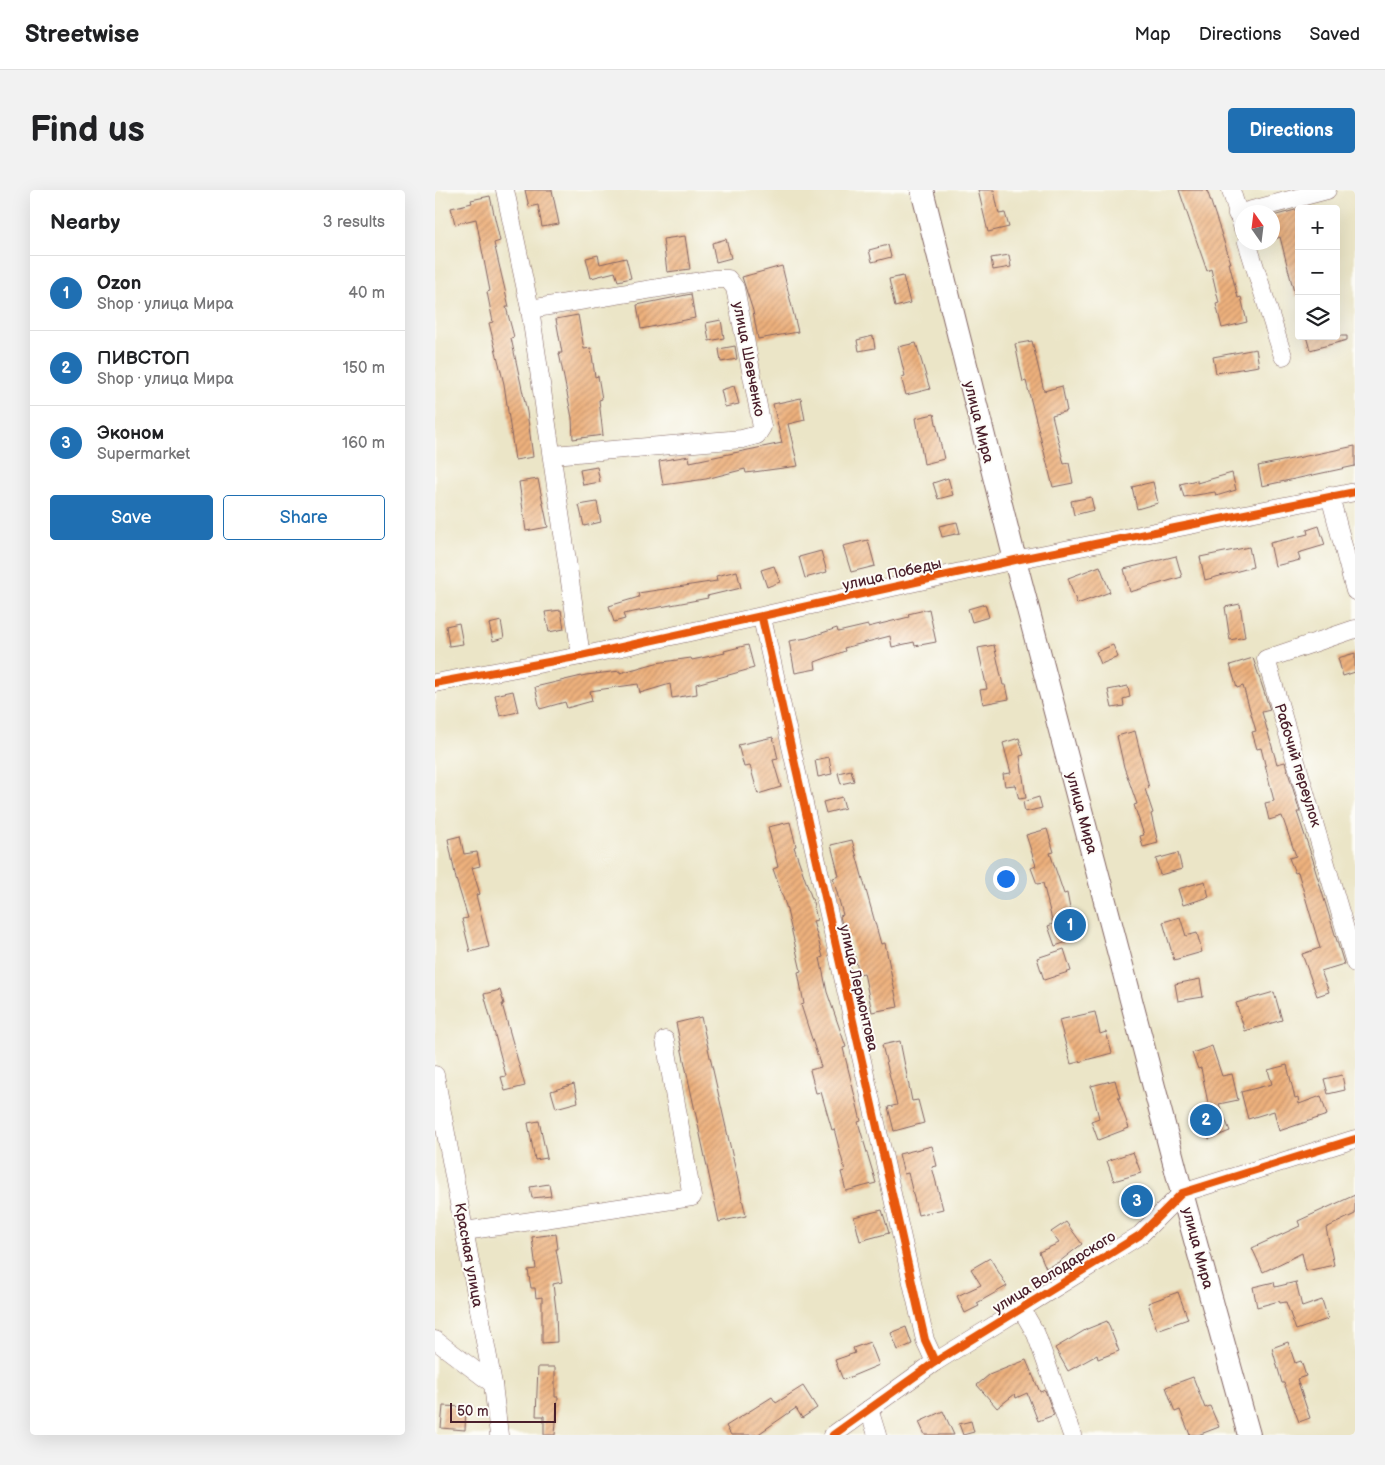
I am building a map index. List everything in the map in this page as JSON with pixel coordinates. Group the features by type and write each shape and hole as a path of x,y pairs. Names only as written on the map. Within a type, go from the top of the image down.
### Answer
{"main road":[{"name":"улица Мира","path":"921,190 1015,560 1182,1192 1249,1435"}],"street":[{"path":"505,190 530,309 553,455 581,656"},
{"path":"1231,190 1235,205"},
{"path":"1280,207 1327,190"},
{"path":"1250,250 1283,356"},
{"name":"улица Шевченко","path":"530,309 714,279 727,279 735,288 762,427 757,435 742,439 553,455"},
{"name":"улица Победы","path":"435,684 762,618 1015,560 1355,492"},
{"path":"1330,496 1355,591"},
{"name":"улица Лермонтова","path":"762,618 923,1330 935,1362"},
{"name":"Рабочий переулок","path":"1355,629 1266,659 1355,963"},
{"path":"465,1231 692,1197 665,1040"},
{"name":"Красная улица","path":"435,1075 493,1384 499,1435"},
{"name":"улица Володарского","path":"833,1435 935,1362 1140,1235 1182,1192 1355,1139"},
{"path":"1021,1308 1036,1334 1072,1435"},
{"path":"435,1340 493,1384"},
{"path":"869,1409 877,1435"}],"building":[{"path":"525,190 552,190 559,224 542,227 538,205 529,207"},
{"path":"978,190 994,190 999,214 1005,213 1009,227 988,232"},
{"path":"1179,190 1207,190 1231,263 1229,263 1238,298 1241,297 1247,322 1222,328 1216,304 1219,303 1211,269 1207,271"},
{"path":"490,196 500,241 494,243 509,307 506,307 514,337 511,338 527,412 533,457 515,460 504,384 489,323 493,322 487,292 490,291 476,219 455,224 451,208 472,203 471,200"},
{"path":"1295,210 1295,296 1280,237 1280,214"},
{"path":"685,236 690,269 667,272 663,239"},
{"path":"726,239 731,258 716,262 712,243"},
{"path":"888,245 891,257 872,262 869,250"},
{"path":"598,255 600,264 626,258 631,278 618,281 615,272 591,278 586,258"},
{"path":"1009,255 1011,267 993,270 991,258"},
{"path":"782,266 798,332 758,339 753,311 742,277"},
{"path":"903,276 910,303 895,307 889,279"},
{"path":"691,294 695,318 641,329 637,305"},
{"path":"578,315 584,349 591,348 595,377 598,376 602,399 599,400 603,435 573,439 572,418 559,353 562,353 556,319"},
{"path":"721,320 724,338 709,341 706,323"},
{"path":"873,336 875,348 859,351 857,340"},
{"path":"1340,336 1347,336 1347,340 1310,350 1307,340 1340,340"},
{"path":"1032,341 1044,391 1062,386 1067,411 1052,415 1064,464 1069,463 1073,483 1053,487 1026,381 1023,382 1015,344"},
{"path":"916,343 930,389 906,395 901,377 905,376 898,347"},
{"path":"735,346 737,359 721,362 719,349"},
{"path":"1256,349 1259,366 1216,373 1213,357"},
{"path":"734,386 739,404 725,407 721,390"},
{"path":"801,398 805,420 788,424 798,466 746,473 745,469 706,479 663,485 659,461 689,456 690,462 782,443 773,404"},
{"path":"934,414 944,459 924,464 916,418"},
{"path":"1355,446 1355,466 1262,486 1258,466"},
{"path":"597,467 600,482 583,485 580,470"},
{"path":"1232,473 1236,490 1216,496 1215,492 1184,497 1180,484 1197,480 1197,483"},
{"path":"948,478 953,495 938,499 933,483"},
{"path":"538,479 548,527 526,531 519,482"},
{"path":"1153,482 1158,503 1137,509 1132,487"},
{"path":"1091,497 1094,510 1074,515 1071,501"},
{"path":"597,502 601,522 584,526 579,505"},
{"path":"957,522 960,533 942,537 939,526"},
{"path":"1319,526 1325,545 1298,553 1300,560 1275,566 1270,543 1308,534 1307,530"},
{"path":"868,540 875,566 851,572 843,546"},
{"path":"1249,547 1253,567 1205,580 1200,557"},
{"path":"821,551 827,572 805,578 799,557"},
{"path":"1176,556 1182,577 1130,592 1124,569"},
{"path":"774,566 780,582 767,587 761,570"},
{"path":"1100,566 1110,592 1077,604 1068,578"},
{"path":"737,571 741,588 707,596 708,598 623,614 625,619 614,622 609,606 639,597 638,593 717,581 716,576"},
{"path":"985,604 989,617 972,622 968,609"},
{"path":"1240,604 1245,637 1230,640 1225,607"},
{"path":"929,609 936,642 915,646 914,642 892,647 890,636 844,648 845,651 815,662 816,669 795,673 789,641 807,638 837,628 838,632 868,625 868,627 909,617 908,614"},
{"path":"561,610 564,629 549,632 545,612"},
{"path":"501,621 504,638 493,641 489,624"},
{"path":"459,623 463,644 449,646 446,626"},
{"path":"748,645 754,668 696,684 697,694 672,698 670,684 640,693 638,684 590,691 592,701 567,708 565,702 540,709 535,687 586,675 620,671 620,673 656,663 691,658 692,660 725,653 724,651"},
{"path":"994,645 1003,685 1006,685 1009,699 983,704 980,690 987,689 978,648"},
{"path":"1113,645 1118,657 1101,664 1096,652"},
{"path":"1355,653 1355,672 1343,676 1338,658"},
{"path":"1253,658 1270,710 1262,712 1277,764 1285,762 1300,812 1297,812 1344,964 1321,971 1329,992 1317,996 1302,954 1320,948 1298,872 1295,873 1289,858 1296,856 1282,816 1269,820 1265,803 1274,801 1261,748 1257,749 1252,732 1256,731 1243,686 1237,688 1230,665"},
{"path":"1128,686 1130,697 1123,699 1124,706 1112,708 1108,690"},
{"path":"513,691 518,712 500,716 495,695"},
{"path":"1135,731 1149,788 1145,789 1153,813 1151,814 1158,843 1143,847 1140,836 1144,835 1134,805 1137,804 1124,767 1117,736"},
{"path":"773,737 778,759 773,760 781,787 758,794 750,766 744,767 738,745"},
{"path":"1019,738 1024,755 1020,756 1026,798 1019,799 1015,785 1005,786 1003,774 1011,773 1003,743"},
{"path":"829,757 832,774 818,777 815,760"},
{"path":"851,770 854,781 841,784 838,773"},
{"path":"842,797 845,808 826,813 823,802"},
{"path":"1039,797 1042,808 1025,812 1023,802"},
{"path":"790,822 796,846 794,847 813,902 817,920 813,921 823,957 820,958 827,992 846,1047 843,1048 861,1121 858,1122 876,1183 846,1191 841,1172 845,1171 834,1129 832,1130 821,1092 816,1093 810,1070 821,1067 801,1005 804,1004 798,972 801,971 786,906 773,869 778,867 768,827"},
{"path":"1047,829 1054,852 1050,853 1064,894 1067,893 1072,919 1079,938 1055,946 1048,926 1053,924 1043,883 1037,884 1031,868 1036,866 1026,835"},
{"path":"460,836 464,854 477,852 480,866 472,868 480,894 476,895 489,947 470,952 462,919 468,918 456,879 448,839"},
{"path":"852,840 881,944 885,943 898,1007 872,1012 864,973 859,974 850,937 845,939 840,916 843,915 833,878 839,876 831,845"},
{"path":"1178,853 1182,869 1160,875 1156,859"},
{"path":"1205,881 1209,897 1183,905 1178,889"},
{"path":"1180,917 1186,936 1197,933 1202,952 1174,960 1163,922"},
{"path":"1064,949 1071,971 1044,980 1037,958"},
{"path":"1200,979 1203,997 1178,1001 1175,984"},
{"path":"500,990 504,1004 502,1004 525,1086 505,1091 501,1077 506,1076 484,994"},
{"path":"1274,992 1282,1020 1245,1031 1236,1003"},
{"path":"1095,1012 1100,1034 1106,1032 1112,1053 1071,1064 1059,1020"},
{"path":"701,1017 746,1216 719,1222 676,1023"},
{"path":"900,1041 912,1101 918,1100 924,1123 894,1131 888,1107 897,1105 882,1045"},
{"path":"1212,1046 1222,1076 1232,1074 1238,1100 1219,1104 1230,1131 1209,1139 1200,1117 1210,1113 1201,1068 1198,1069 1192,1053"},
{"path":"1287,1065 1295,1098 1298,1097 1299,1104 1321,1096 1327,1115 1279,1131 1274,1111 1248,1119 1241,1092 1272,1084 1268,1070"},
{"path":"1342,1075 1345,1090 1328,1094 1324,1079"},
{"path":"1115,1080 1120,1098 1118,1098 1129,1128 1098,1140 1091,1121 1099,1118 1091,1086"},
{"path":"574,1084 578,1102 556,1108 551,1091"},
{"path":"539,1121 547,1158 535,1160 528,1123"},
{"path":"932,1146 937,1166 932,1167 943,1209 918,1215 908,1173 904,1174 899,1154"},
{"path":"1133,1152 1141,1173 1114,1181 1107,1161"},
{"path":"549,1184 551,1196 532,1198 530,1187"},
{"path":"1355,1195 1355,1214 1326,1228 1334,1265 1306,1271 1302,1253 1263,1272 1252,1248 1300,1226 1298,1221"},
{"path":"882,1210 889,1233 860,1241 854,1217"},
{"path":"1066,1222 1082,1244 1059,1262 1046,1268 1039,1252 1059,1243 1051,1232"},
{"path":"556,1234 558,1249 556,1249 562,1282 553,1284 557,1342 542,1343 542,1297 536,1298 535,1288 531,1288 528,1270 536,1269 532,1237"},
{"path":"990,1258 1007,1286 977,1303 979,1306 965,1313 957,1296 981,1285 971,1269"},
{"path":"1274,1282 1275,1287 1296,1282 1302,1307 1322,1300 1328,1319 1296,1330 1286,1302 1280,1303 1279,1301 1257,1307 1253,1287"},
{"path":"1178,1292 1188,1319 1157,1330 1148,1303"},
{"path":"1107,1321 1119,1351 1098,1359 1097,1355 1068,1371 1055,1348 1087,1329"},
{"path":"906,1327 912,1344 898,1350 891,1333"},
{"path":"870,1342 879,1365 843,1380 835,1360 855,1353 853,1348"},
{"path":"1288,1342 1295,1363 1301,1361 1306,1376 1297,1379 1310,1418 1299,1422 1284,1383 1282,1383 1272,1348"},
{"path":"1026,1360 1040,1392 1045,1390 1054,1415 1038,1421 1027,1393 1016,1398 1015,1394 997,1408 977,1385 989,1375"},
{"path":"538,1367 555,1367 555,1397 558,1397 555,1435 544,1435 544,1416 536,1416"},
{"path":"1193,1377 1205,1408 1210,1406 1219,1427 1198,1435 1190,1435 1180,1410 1175,1412 1166,1387"},
{"path":"803,1386 817,1408 802,1418 796,1408 757,1435 731,1435 726,1426 772,1397 776,1403"},
{"path":"443,1406 466,1407 465,1430 441,1428"},
{"path":"943,1411 954,1435 925,1435 919,1422"},
{"path":"971,1421 974,1432 963,1435 959,1424"}],"cycle path":[{"path":"435,683 581,656 1015,560 1355,492"},
{"path":"762,618 925,1340 935,1362"},
{"path":"833,1435 935,1362 1140,1235 1182,1193 1355,1139"}],"place":[{"name":"Ozon","path":"1070,925"},
{"name":"ПИВСТОП","path":"1206,1120"},
{"name":"Эконом","path":"1137,1201"}]}
